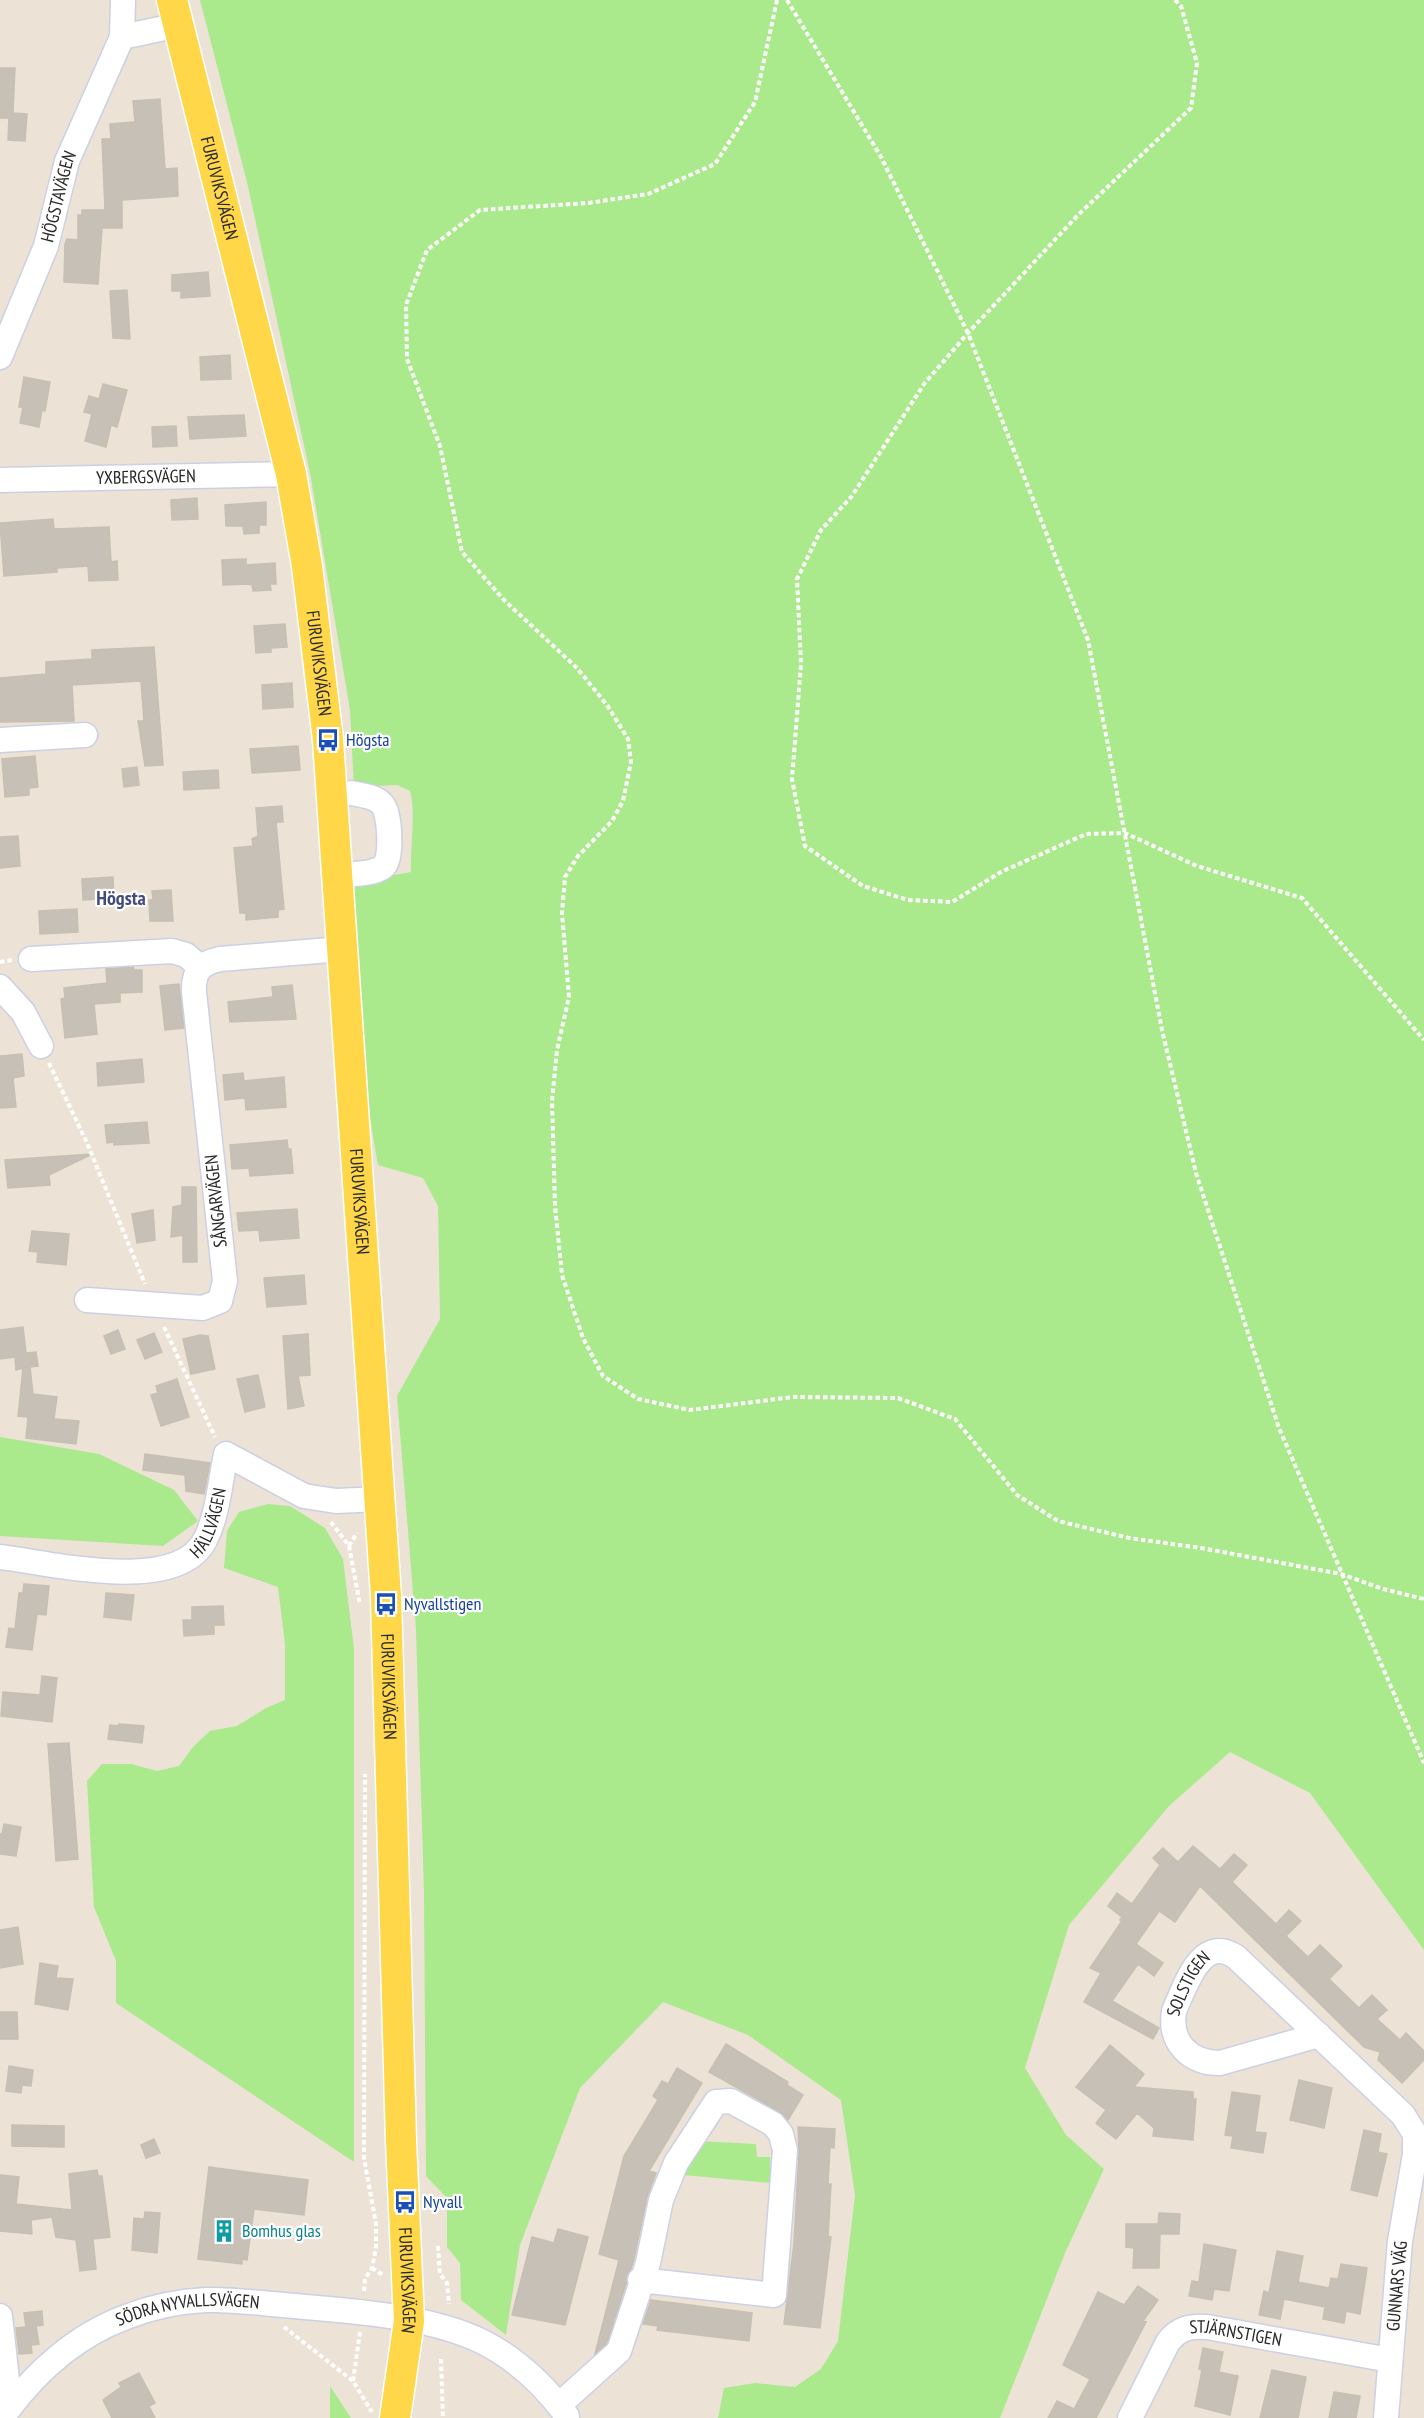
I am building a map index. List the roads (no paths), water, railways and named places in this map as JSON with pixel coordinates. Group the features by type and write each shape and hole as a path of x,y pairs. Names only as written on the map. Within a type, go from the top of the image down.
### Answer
{"main road":[{"name":"FURUVIKSVÄGEN","path":"176,13 291,474 318,645 328,740 381,1499 392,1770 401,2141 410,2320 386,2416"}],"street":[{"name":"HÖGSTAVÄGEN","path":"0,357 46,246 67,161 122,37 123,0"},
{"path":"122,37 176,13"},
{"name":"YXBERGSVÄGEN","path":"0,480 291,474"},
{"path":"0,740 85,735"},
{"path":"337,875 383,867 390,855 386,812 382,804 375,799 351,793"},
{"path":"31,959 172,951 186,955 200,967 220,959 342,949"},
{"name":"SÅNGARVÄGEN","path":"87,1300 210,1306 220,1301 225,1287 194,992 195,975 200,967"},
{"path":"0,987 23,1012 41,1046"},
{"name":"HÄLLVÄGEN","path":"0,1557 123,1572 150,1572 178,1565 196,1552 205,1541 213,1521 226,1454 304,1496 336,1501 381,1499"},
{"name":"SOLSTIGEN","path":"1319,2036 1220,2063 1209,2063 1185,2051 1177,2042 1172,2020 1174,2011 1199,1960 1220,1950 1236,1957 1408,2120 1415,2134 1415,2154"},
{"path":"564,2411 619,2351 640,2280 648,2263 661,2200 676,2163 716,2102 731,2101 773,2124 780,2134 784,2150 774,2295 640,2280"},
{"name":"GUNNARS VÄG","path":"1386,2418 1400,2241 1415,2154"},
{"name":"SÖDRA NYVALLSVÄGEN","path":"6,2412 43,2370 98,2329 125,2317 173,2304 206,2300 281,2305 410,2320 481,2341 507,2355 564,2411"},
{"path":"0,2316 6,2412"},
{"name":"STJÄRNSTIGEN","path":"1130,2418 1168,2342 1175,2333 1186,2328 1207,2327 1390,2360"}],"place":[{"name":"Högsta","path":"328,740"},
{"name":"Nyvallstigen","path":"386,1604"},
{"name":"Nyvall","path":"405,2202"},
{"name":"Bomhus glas","path":"224,2231"}],"district":[{"name":"Högsta","path":"121,898"}]}
